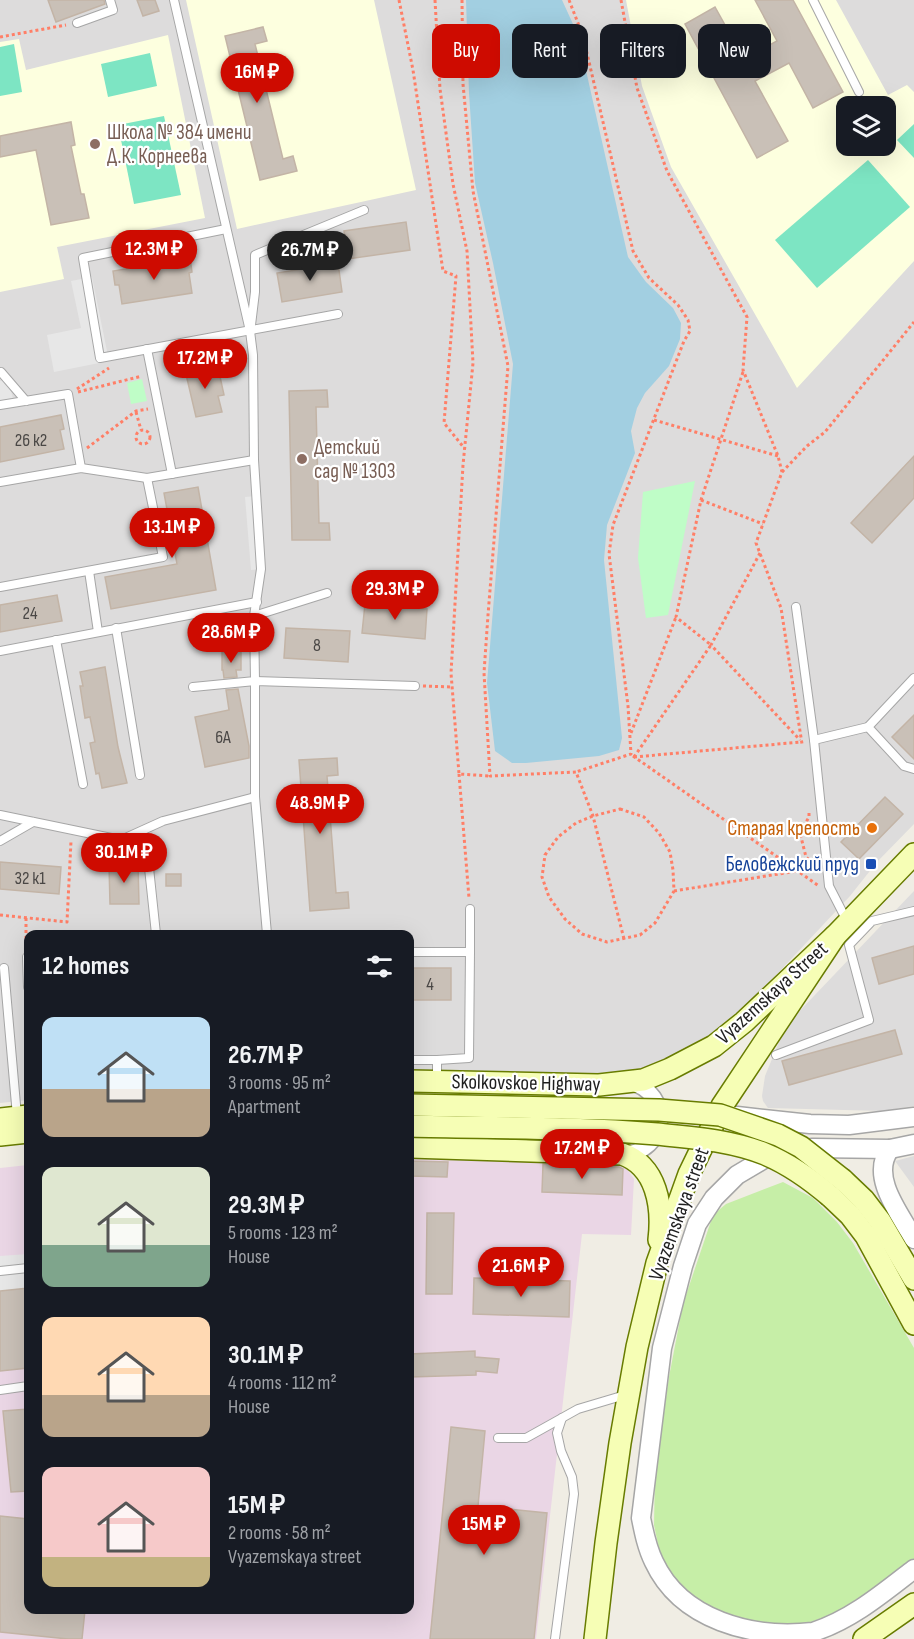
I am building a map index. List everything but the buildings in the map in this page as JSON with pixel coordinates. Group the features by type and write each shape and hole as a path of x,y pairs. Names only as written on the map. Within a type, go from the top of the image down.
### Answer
{"main road":[{"name":"Vyazemskaya street","path":"595,1639 606,1543 637,1347 657,1263 690,1174 722,1106 841,929 914,854"},
{"name":"Vyazemskaya Street","path":"635,1081 670,1069 714,1046 744,1022 841,929"},
{"name":"Skolkovskoe Highway","path":"414,1081 599,1084 635,1081"},
{"path":"414,1105 659,1110 720,1115 778,1135 801,1147 836,1188 850,1215 866,1236 914,1324"},
{"path":"414,1126 602,1130 712,1140 742,1146 763,1153 864,1200 880,1221 914,1279"},
{"path":"414,1147 622,1154 631,1158 650,1178 658,1196 661,1221 657,1263"},
{"path":"864,1639 914,1604"}],"street":[{"path":"622,1154 634,1153 650,1143 657,1133 660,1121 657,1102 635,1081"},
{"path":"720,1115 810,1124 849,1125 914,1117"},
{"path":"914,1144 890,1149 813,1148 786,1152 764,1159 737,1175 714,1198 697,1224 683,1266 662,1348 641,1518 654,1563 666,1583 700,1615 742,1634 789,1637 834,1624 880,1596 914,1569"},
{"path":"890,1149 882,1162 886,1188 912,1230"}],"lane":[{"path":"77,23 113,10 110,0"},
{"path":"174,0 250,331 253,355 254,460 261,569 254,615 255,797 267,930"},
{"path":"813,0 859,92"},
{"path":"250,331 255,292 255,255 364,210"},
{"path":"226,229 83,258 100,358 338,314"},
{"path":"147,349 172,474"},
{"path":"1,372 26,401"},
{"path":"0,405 68,394 81,468"},
{"path":"0,482 81,468 147,478 254,460"},
{"path":"0,587 163,557 147,478"},
{"path":"89,570 98,632"},
{"path":"254,615 327,593"},
{"path":"0,651 257,602"},
{"path":"796,607 814,740 829,886 836,897 841,929"},
{"path":"116,628 140,775"},
{"path":"56,640 83,784"},
{"path":"814,740 868,727 914,678"},
{"path":"193,687 255,681 415,686"},
{"path":"868,727 904,766 914,769"},
{"path":"121,840 163,821 255,797"},
{"path":"0,815 121,840 149,867 156,930"},
{"path":"0,841 33,822"},
{"path":"414,1060 469,1058 470,909"},
{"path":"776,1055 869,1020 849,945 872,921 914,911"},
{"path":"414,952 470,952"},
{"path":"4,969 15,1127"},
{"path":"437,1060 437,1082"},
{"path":"0,1271 24,1268"},
{"path":"0,1390 24,1387"},
{"path":"498,1438 525,1438 578,1409 629,1394"},
{"path":"555,1639 574,1494 572,1478 561,1451 557,1433 562,1418"}],"path":[{"path":"399,0 443,271 456,276 444,423 465,449"},
{"path":"435,0 440,89 453,184 467,251 474,363 465,449 450,673 470,909"},
{"path":"462,0 463,84 473,191 508,366 484,673 490,776"},
{"path":"569,0 583,36 633,251 649,278 678,305 688,320 690,331 684,341 613,525 609,554 633,755 836,897"},
{"path":"621,0 637,88 667,171 747,317 743,370 701,500 676,617 630,734"},
{"path":"0,37 77,23"},
{"path":"803,752 781,608 756,543 783,472 807,446 825,432 914,322"},
{"path":"68,394 133,352"},
{"path":"743,370 783,472"},
{"path":"68,394 152,374"},
{"path":"79,454 136,411 159,408"},
{"path":"136,411 141,430"},
{"path":"654,420 778,456"},
{"path":"141,430 150,436 144,445 136,439 141,430"},
{"path":"701,500 763,524"},
{"path":"633,755 711,645 760,553"},
{"path":"676,617 711,645 801,741"},
{"path":"415,686 452,687"},
{"path":"459,774 490,776 576,772 633,755 814,740"},
{"path":"576,772 593,816 624,939"},
{"path":"808,807 809,817 800,833 806,857 815,865"},
{"path":"620,809 644,817 659,832 670,852 674,891 655,923 640,935 607,942 582,934 565,919 549,897 542,877 546,855 558,837 576,823 593,816 620,809"},
{"path":"0,915 67,922 71,830"},
{"path":"674,891 797,870"},
{"path":"817,875 819,886"},
{"path":"26,918 27,930"}],"shaded area":[{"path":"0,0 914,0 914,824 738,1016 684,1055 624,1077 414,1075 414,930 24,930 24,1100 0,1103"},
{"path":"186,0 374,0 416,190 237,229"},
{"path":"626,0 836,0 888,95 907,85 914,92 914,261 797,388 671,167 641,78 686,78 686,24 630,24"},
{"name":"Школа № 384 имени Д.К. Корнеева","path":"168,35 205,218 57,247 64,279 0,292 0,42 19,39 26,70"},
{"path":"92,277 109,361 54,372 47,335 81,328 71,281"},
{"path":"8,379 13,399 0,402 0,381"},
{"path":"256,496 261,569 251,570 245,497"},
{"path":"914,891 914,1106 883,1111 768,1108 762,1096 765,1076 779,1042 793,1018"},
{"path":"414,1156 622,1162 634,1179 631,1235 582,1234 536,1639 0,1639 0,1168 24,1165 24,1614 414,1614"},
{"path":"914,1156 914,1187 895,1161"},
{"path":"24,1254 24,1288 0,1291 0,1256"}],"green space":[{"path":"14,44 22,92 0,96 0,47"},
{"path":"150,53 157,86 108,97 101,64"},
{"path":"164,116 181,195 134,204 118,125"},
{"path":"914,124 914,158 897,140"},
{"path":"868,160 910,207 817,288 775,240"},
{"path":"142,379 147,401 131,404 127,383"},
{"path":"695,481 668,615 646,618 638,558 643,492"},
{"path":"783,1182 813,1198 837,1222 853,1243 914,1348 914,1560 892,1577 833,1614 802,1625 742,1625 692,1598 661,1559 654,1525 655,1473 669,1377 683,1304 713,1215 726,1204"}],"water":[{"path":"466,0 562,0 573,24 512,24 512,78 588,78 628,257 646,282 673,308 681,323 680,339 669,366 645,393 637,408 631,431 635,453 607,525 604,560 622,738 619,750 599,756 512,763 495,751 487,683 513,364 475,183 469,78 500,78 500,24 467,24"}],"place":[{"name":"Школа № 384 имени Д.К. Корнеева","path":"95,144"},
{"name":"Детский сад № 1303","path":"302,459"},
{"name":"Старая крепость","path":"872,828"},
{"name":"Беловежский пруд","path":"871,864"}]}
